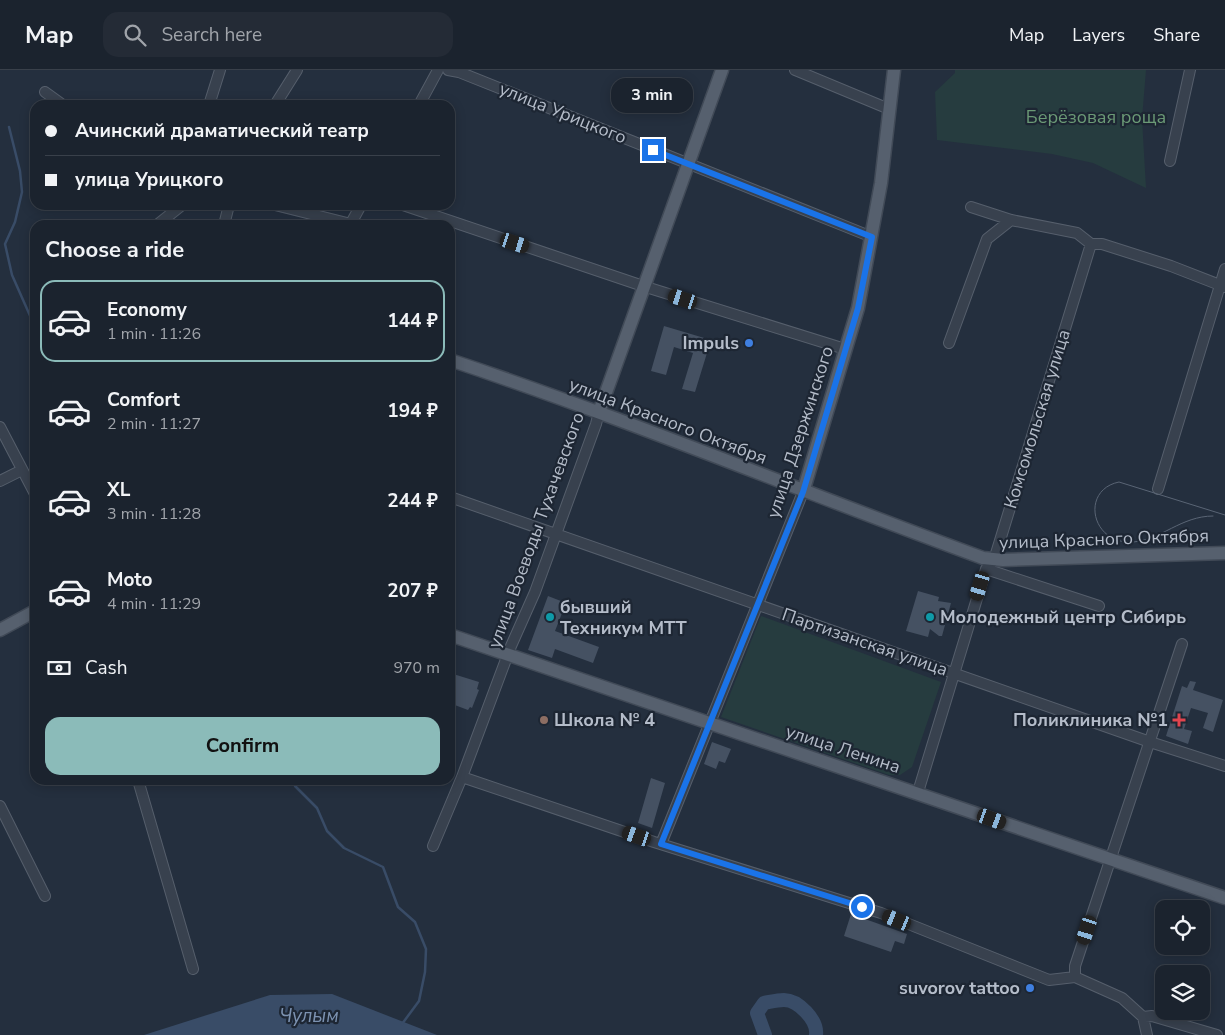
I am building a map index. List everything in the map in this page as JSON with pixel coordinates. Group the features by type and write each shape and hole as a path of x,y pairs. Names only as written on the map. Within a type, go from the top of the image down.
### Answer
{"main road":[{"name":"улица Воеводы Тухачевского","path":"598,412 646,288 722,70"},
{"name":"улица Дзержинского","path":"803,492 858,308 881,183 894,70"},
{"name":"улица Красного Октября","path":"455,362 598,412 803,492 983,558 990,564 1225,553"},
{"path":"0,630 30,614"},
{"name":"улица Ленина","path":"455,637 708,724 918,792 1225,898"}],"street":[{"path":"211,100 220,70"},
{"path":"279,100 297,70"},
{"path":"422,100 438,70"},
{"name":"улица Урицкого","path":"448,70 459,72 872,237"},
{"path":"795,70 890,108"},
{"path":"1170,161 1190,70"},
{"path":"45,92 56,100"},
{"path":"971,207 1011,220 1077,233 1091,244 1102,244 1171,266 1222,286"},
{"path":"163,220 176,210"},
{"path":"295,210 335,220"},
{"path":"418,210 447,220"},
{"path":"949,343 983,246 992,234 1011,220"},
{"path":"455,223 646,288 845,349"},
{"name":"Комсомольская улица","path":"918,792 953,673 990,564 1091,244"},
{"path":"1158,489 1222,286 1225,268"},
{"name":"улица Воеводы Тухачевского","path":"433,846 557,534 596,424 598,412"},
{"path":"0,427 30,485"},
{"path":"0,481 22,470"},
{"name":"улица Дзержинского","path":"661,844 803,492"},
{"name":"Партизанская улица","path":"455,499 1150,742 1225,766"},
{"path":"990,564 1100,606"},
{"path":"1075,977 1075,966 1109,859 1182,644"},
{"path":"462,777 661,844 881,913 1049,980 1075,977 1122,998 1143,1017 1147,1035"},
{"path":"139,785 193,969"},
{"path":"0,806 45,896"},
{"path":"1143,1017 1152,1016 1217,1035"}],"green space":[{"name":"Берёзовая роща","path":"955,70 1146,70 1142,119 1146,188 1093,163 1052,154 937,140 935,92 955,73"},
{"path":"761,616 941,682 912,767 900,775 889,775 721,717"}],"water":[{"name":"Чулым","path":"332,994 437,1035 144,1035 270,995"}],"building":[{"path":"664,326 711,340 695,392 682,389 693,353 674,347 666,375 651,371"},
{"name":"Молодежный центр Сибирь","path":"918,591 939,597 938,601 951,603 942,636 939,636 930,629 928,637 906,631"},
{"name":"бывший Техникум МТТ","path":"548,596 566,603 555,631 599,647 593,663 555,649 552,658 528,650"},
{"path":"455,675 479,682 477,689 479,690 472,708 470,707 468,710 455,705"},
{"name":"Поликлиника №1","path":"1190,681 1196,682 1193,690 1223,700 1213,732 1203,728 1208,713 1191,708 1184,729 1192,731 1188,744 1166,736 1182,686 1187,688"},
{"path":"712,742 731,749 725,763 719,761 716,769 704,764"},
{"path":"651,778 665,783 652,828 638,823"},
{"path":"851,914 907,934 904,944 895,941 891,952 844,936"}],"waterway":[{"path":"9,127 20,171 22,192 15,222 5,244 12,275 30,316"},
{"path":"295,785 317,808 327,831 344,848 383,867 398,907 415,922 426,949 425,972 419,1001 402,1024"},
{"path":"765,1035 757,1013 764,1003 784,1000 795,1003 806,1012 814,1023 816,1035"}],"tram line":[{"path":"1213,516 1191,520 1143,540 1133,542 1119,541 1108,535 1100,526 1096,516 1095,505 1099,495 1107,487 1119,482 1225,515"}],"place":[{"name":"Impuls","path":"749,343"},
{"name":"бывший Техникум МТТ","path":"550,617"},
{"name":"Молодежный центр Сибирь","path":"930,617"},
{"name":"Школа № 4","path":"544,720"},
{"name":"Поликлиника №1","path":"1179,720"},
{"name":"suvorov tattoo","path":"1030,988"}],"route":[{"path":"653,150 872,237 858,308 803,492 661,844 862,907"}]}
